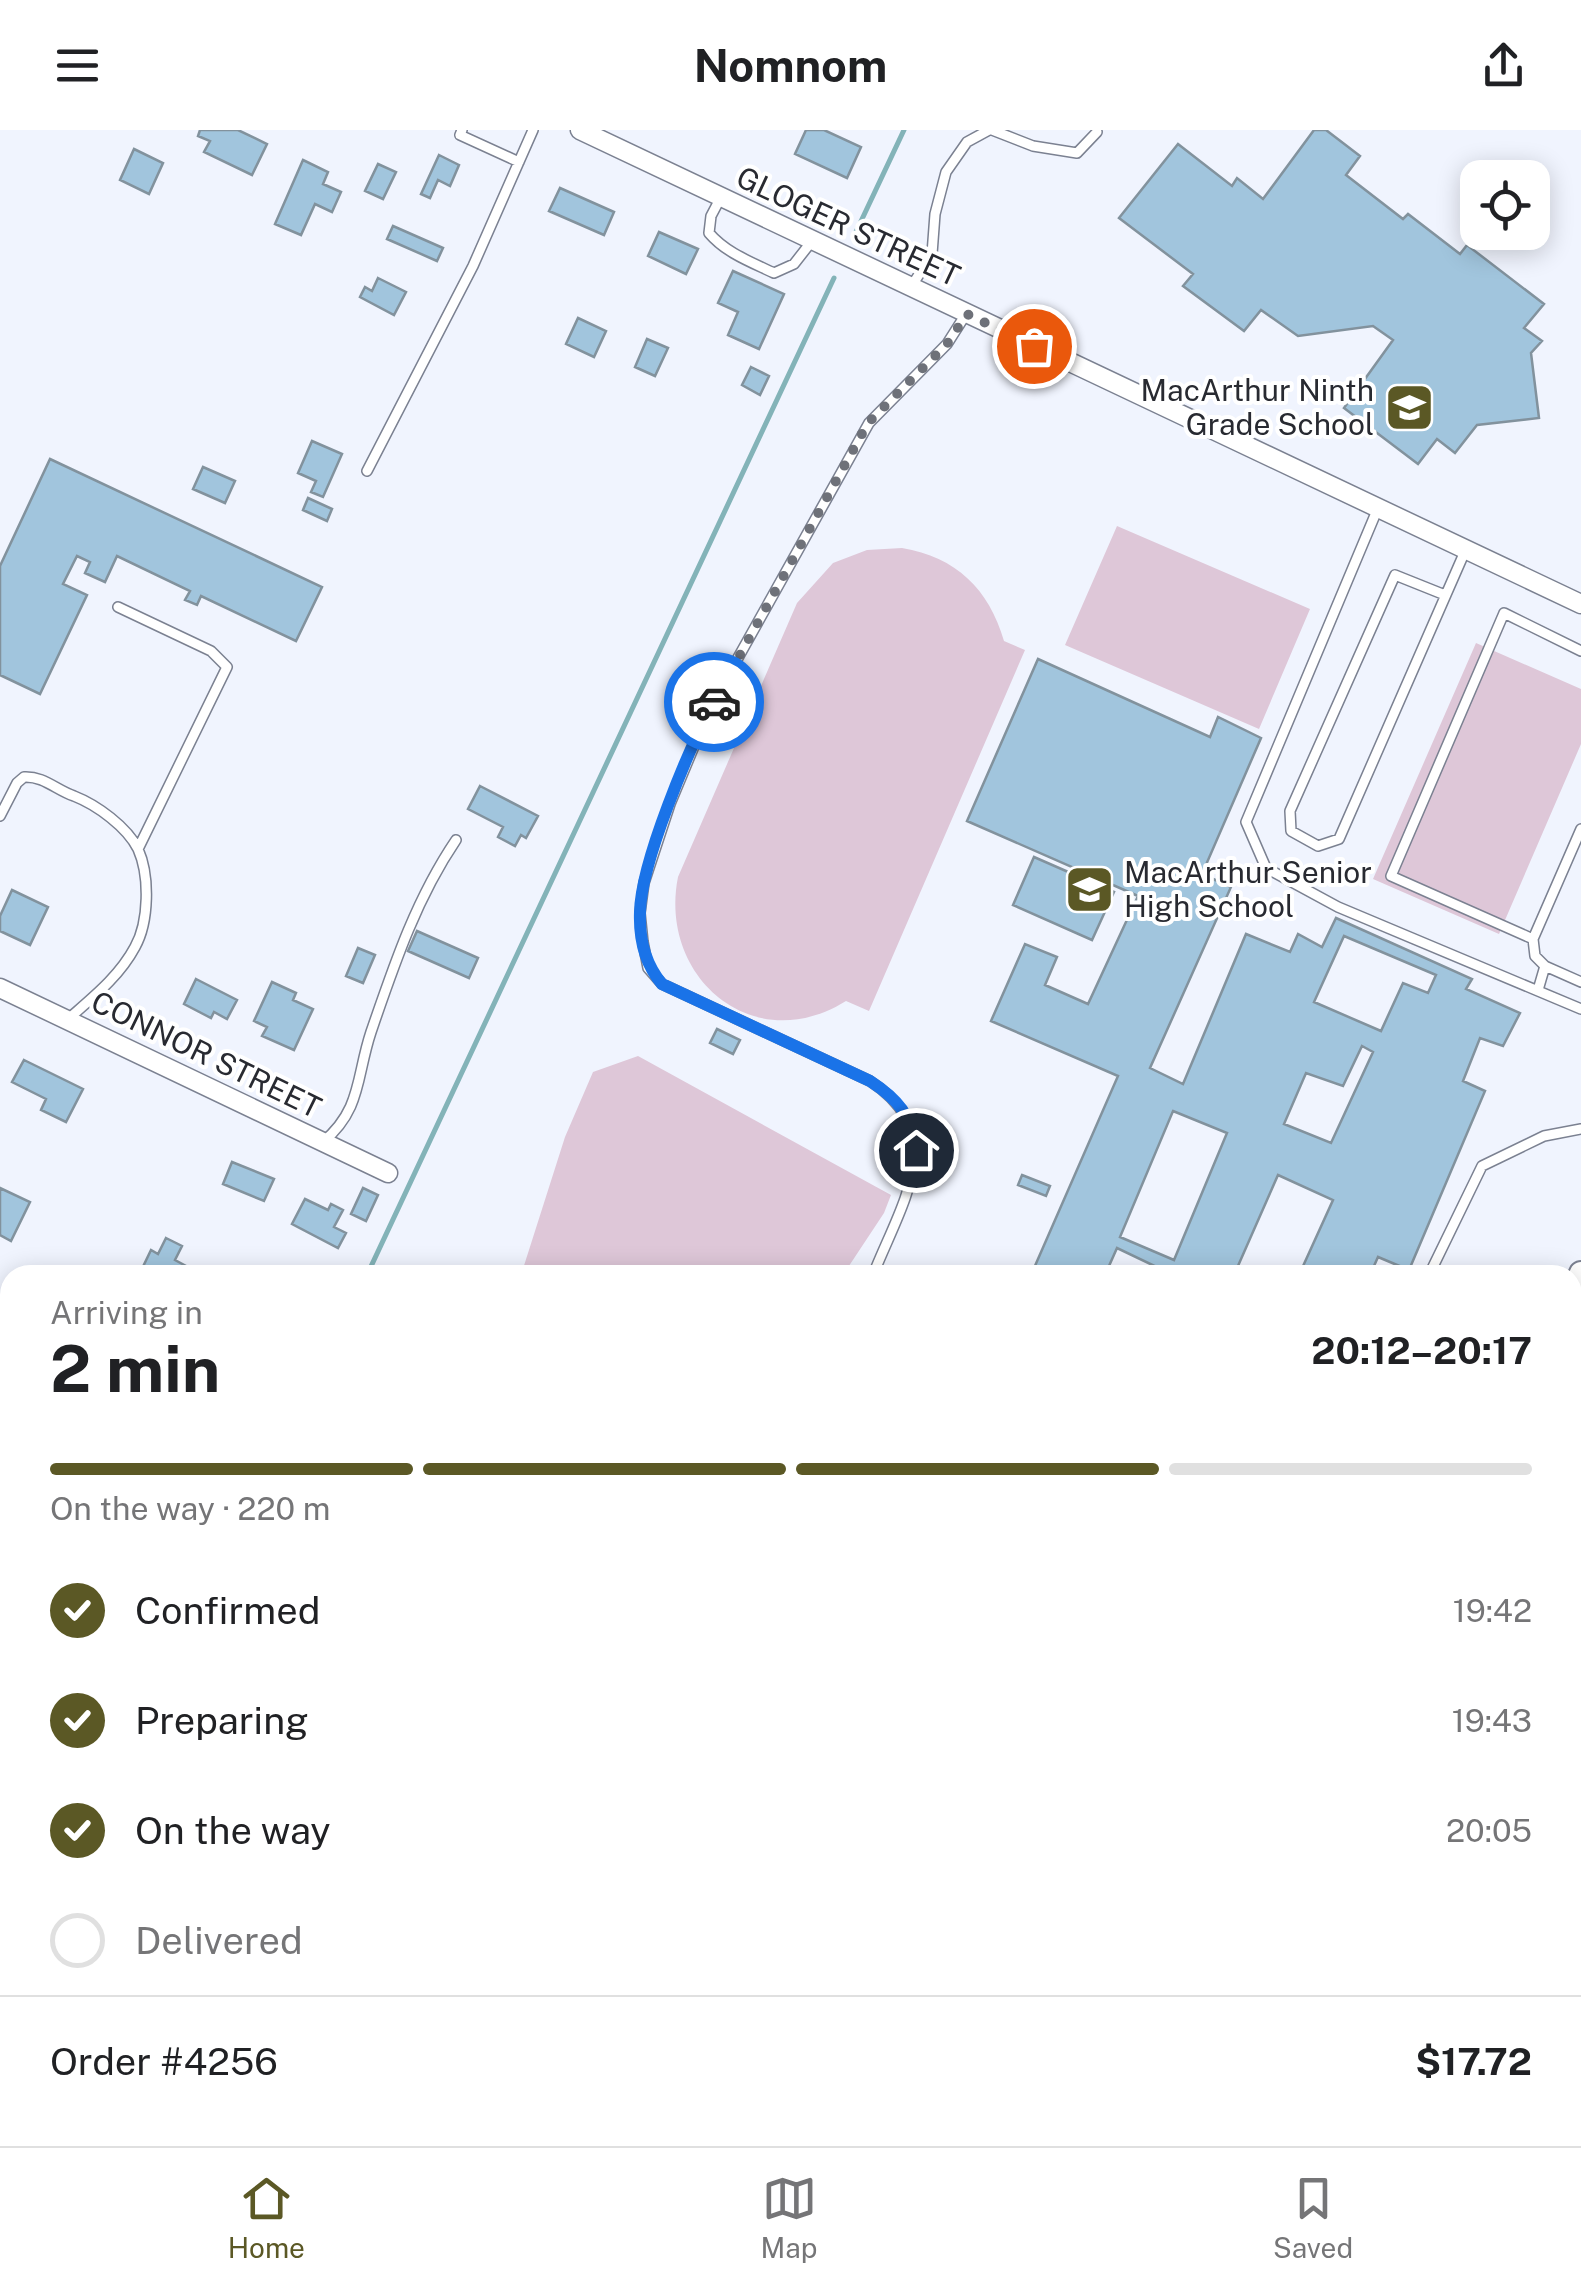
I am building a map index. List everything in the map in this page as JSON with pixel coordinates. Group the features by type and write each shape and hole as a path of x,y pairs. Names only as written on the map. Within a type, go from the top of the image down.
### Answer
{"street":[{"name":"GLOGER STREET","path":"580,130 1581,604"},
{"name":"CONNOR STREET","path":"0,988 388,1173"}],"lane":[{"path":"462,130 460,136 519,162"},
{"path":"367,471 473,266 532,130"},
{"path":"911,287 932,254 935,214 946,172 967,142 991,130 1032,146 1077,153 1097,132"},
{"path":"720,197 711,216 709,233 718,244 749,262 774,273 794,264 812,240"},
{"path":"877,1265 912,1176 915,1139 906,1113 892,1096 870,1081 662,984 648,968 640,913 644,884 670,804 710,708 761,614 868,423 947,344 967,314"},
{"path":"1378,508 1246,822 1266,868 1338,907 1581,1009"},
{"path":"1444,595 1395,575 1290,811 1292,830 1318,846 1339,839 1466,549"},
{"path":"118,607 211,651 227,668 138,848"},
{"path":"1534,939 1391,876 1504,614 1581,651"},
{"path":"0,816 17,783 24,777 40,778 105,813 138,848 145,885 139,940 118,973 67,1020"},
{"path":"1581,830 1534,939 1536,956 1544,966 1581,982"},
{"path":"323,1142 348,1117 366,1050 410,924 435,870 456,840"},
{"path":"1538,990 1544,966"},
{"path":"1434,1265 1482,1166 1544,1136 1581,1129"}],"shaded area":[{"path":"1117,526 1310,609 1259,729 1065,645"},
{"path":"902,548 939,559 968,578 989,606 1004,641 1025,650 869,1011 846,1001 811,1016 778,1020 747,1014 720,998 698,975 683,947 676,913 678,877 797,603 833,563 867,550"},
{"path":"1476,643 1581,689 1581,744 1499,934 1373,879"},
{"path":"638,1056 891,1195 884,1213 850,1265 524,1265 565,1137 593,1072"}],"building":[{"path":"200,130 238,130 267,144 252,175 204,152 210,141 198,136"},
{"path":"806,130 824,130 861,147 847,178 795,154"},
{"path":"1314,130 1326,130 1360,156 1346,175 1403,219 1408,214 1460,254 1474,250 1544,304 1524,328 1542,341 1531,353 1539,418 1477,425 1455,453 1437,439 1418,464 1344,408 1393,340 1373,326 1298,336 1261,310 1244,331 1183,286 1193,274 1119,218 1178,144 1232,186 1237,178 1263,199"},
{"path":"134,149 163,163 149,194 120,180"},
{"path":"439,155 459,165 450,186 438,180 430,198 421,194"},
{"path":"303,160 328,172 323,184 341,192 332,212 315,204 301,235 275,224"},
{"path":"378,164 396,172 383,199 365,191"},
{"path":"560,188 614,212 604,235 549,211"},
{"path":"393,226 443,248 437,261 387,239"},
{"path":"659,232 698,249 686,274 648,256"},
{"path":"733,271 784,294 759,349 728,335 738,312 718,303"},
{"path":"378,278 406,292 394,315 360,297 365,287 372,291"},
{"path":"578,318 606,331 594,357 566,344"},
{"path":"647,339 668,348 655,376 635,367"},
{"path":"751,367 769,376 760,395 742,385"},
{"path":"312,441 342,454 323,497 311,492 316,481 298,473"},
{"path":"50,459 322,587 296,641 201,596 197,605 185,600 190,591 117,556 105,582 85,573 90,562 77,556 63,584 87,595 40,694 0,675 0,566"},
{"path":"203,467 235,481 225,503 193,489"},
{"path":"308,498 332,509 327,521 303,510"},
{"path":"1038,659 1210,737 1218,717 1261,738 1202,874 1231,887 1150,1068 1183,1084 1246,934 1290,952 1298,934 1322,947 1336,918 1472,979 1466,989 1520,1013 1503,1046 1480,1038 1463,1081 1485,1091 1411,1265 1397,1265 1378,1257 1374,1265 1304,1265 1333,1200 1278,1175 1238,1265 1152,1265 1117,1248 1109,1265 1035,1265 1118,1076 991,1021 1025,944 1057,957 1045,985 1088,1004 1138,896 967,821","holes":["1344,936 1436,975 1428,993 1403,983 1381,1031 1314,1002","1362,1046 1373,1052 1331,1143 1284,1124 1306,1073 1343,1086","1173,1111 1227,1133 1174,1260 1120,1237"]},
{"path":"480,786 538,816 526,838 521,835 515,846 498,837 503,827 468,809"},
{"path":"1034,857 1114,892 1092,940 1013,905"},
{"path":"12,890 48,907 30,945 0,931 0,916"},
{"path":"417,931 478,958 469,978 408,951"},
{"path":"358,948 375,955 363,983 346,976"},
{"path":"196,979 237,1000 227,1019 214,1012 211,1018 184,1004"},
{"path":"272,982 296,993 293,1000 313,1009 294,1050 262,1036 267,1027 254,1021"},
{"path":"717,1029 740,1040 733,1054 710,1043"},
{"path":"24,1060 83,1089 66,1122 41,1110 46,1099 12,1082"},
{"path":"232,1162 274,1179 264,1201 223,1184"},
{"path":"1022,1175 1050,1186 1046,1196 1018,1185"},
{"path":"0,1188 30,1202 11,1241 0,1235"},
{"path":"363,1188 378,1195 366,1221 351,1214"},
{"path":"305,1199 328,1210 331,1204 343,1210 334,1227 346,1233 338,1248 292,1224"},
{"path":"166,1238 182,1246 175,1260 184,1265 144,1265 151,1250 158,1254"}],"waterway":[{"path":"855,234 904,130"},
{"path":"372,1265 834,278"}],"way so far":[{"path":"714,702 868,423 947,344 967,314 1034,346"}],"place":[{"name":"MacArthur Ninth Grade School","path":"1409,408"},
{"name":"MacArthur Senior High School","path":"1089,890"}],"route":[{"path":"714,702 670,804 644,884 640,913 648,968 662,984 870,1081 892,1096 906,1113 914,1128 916,1150"}]}
